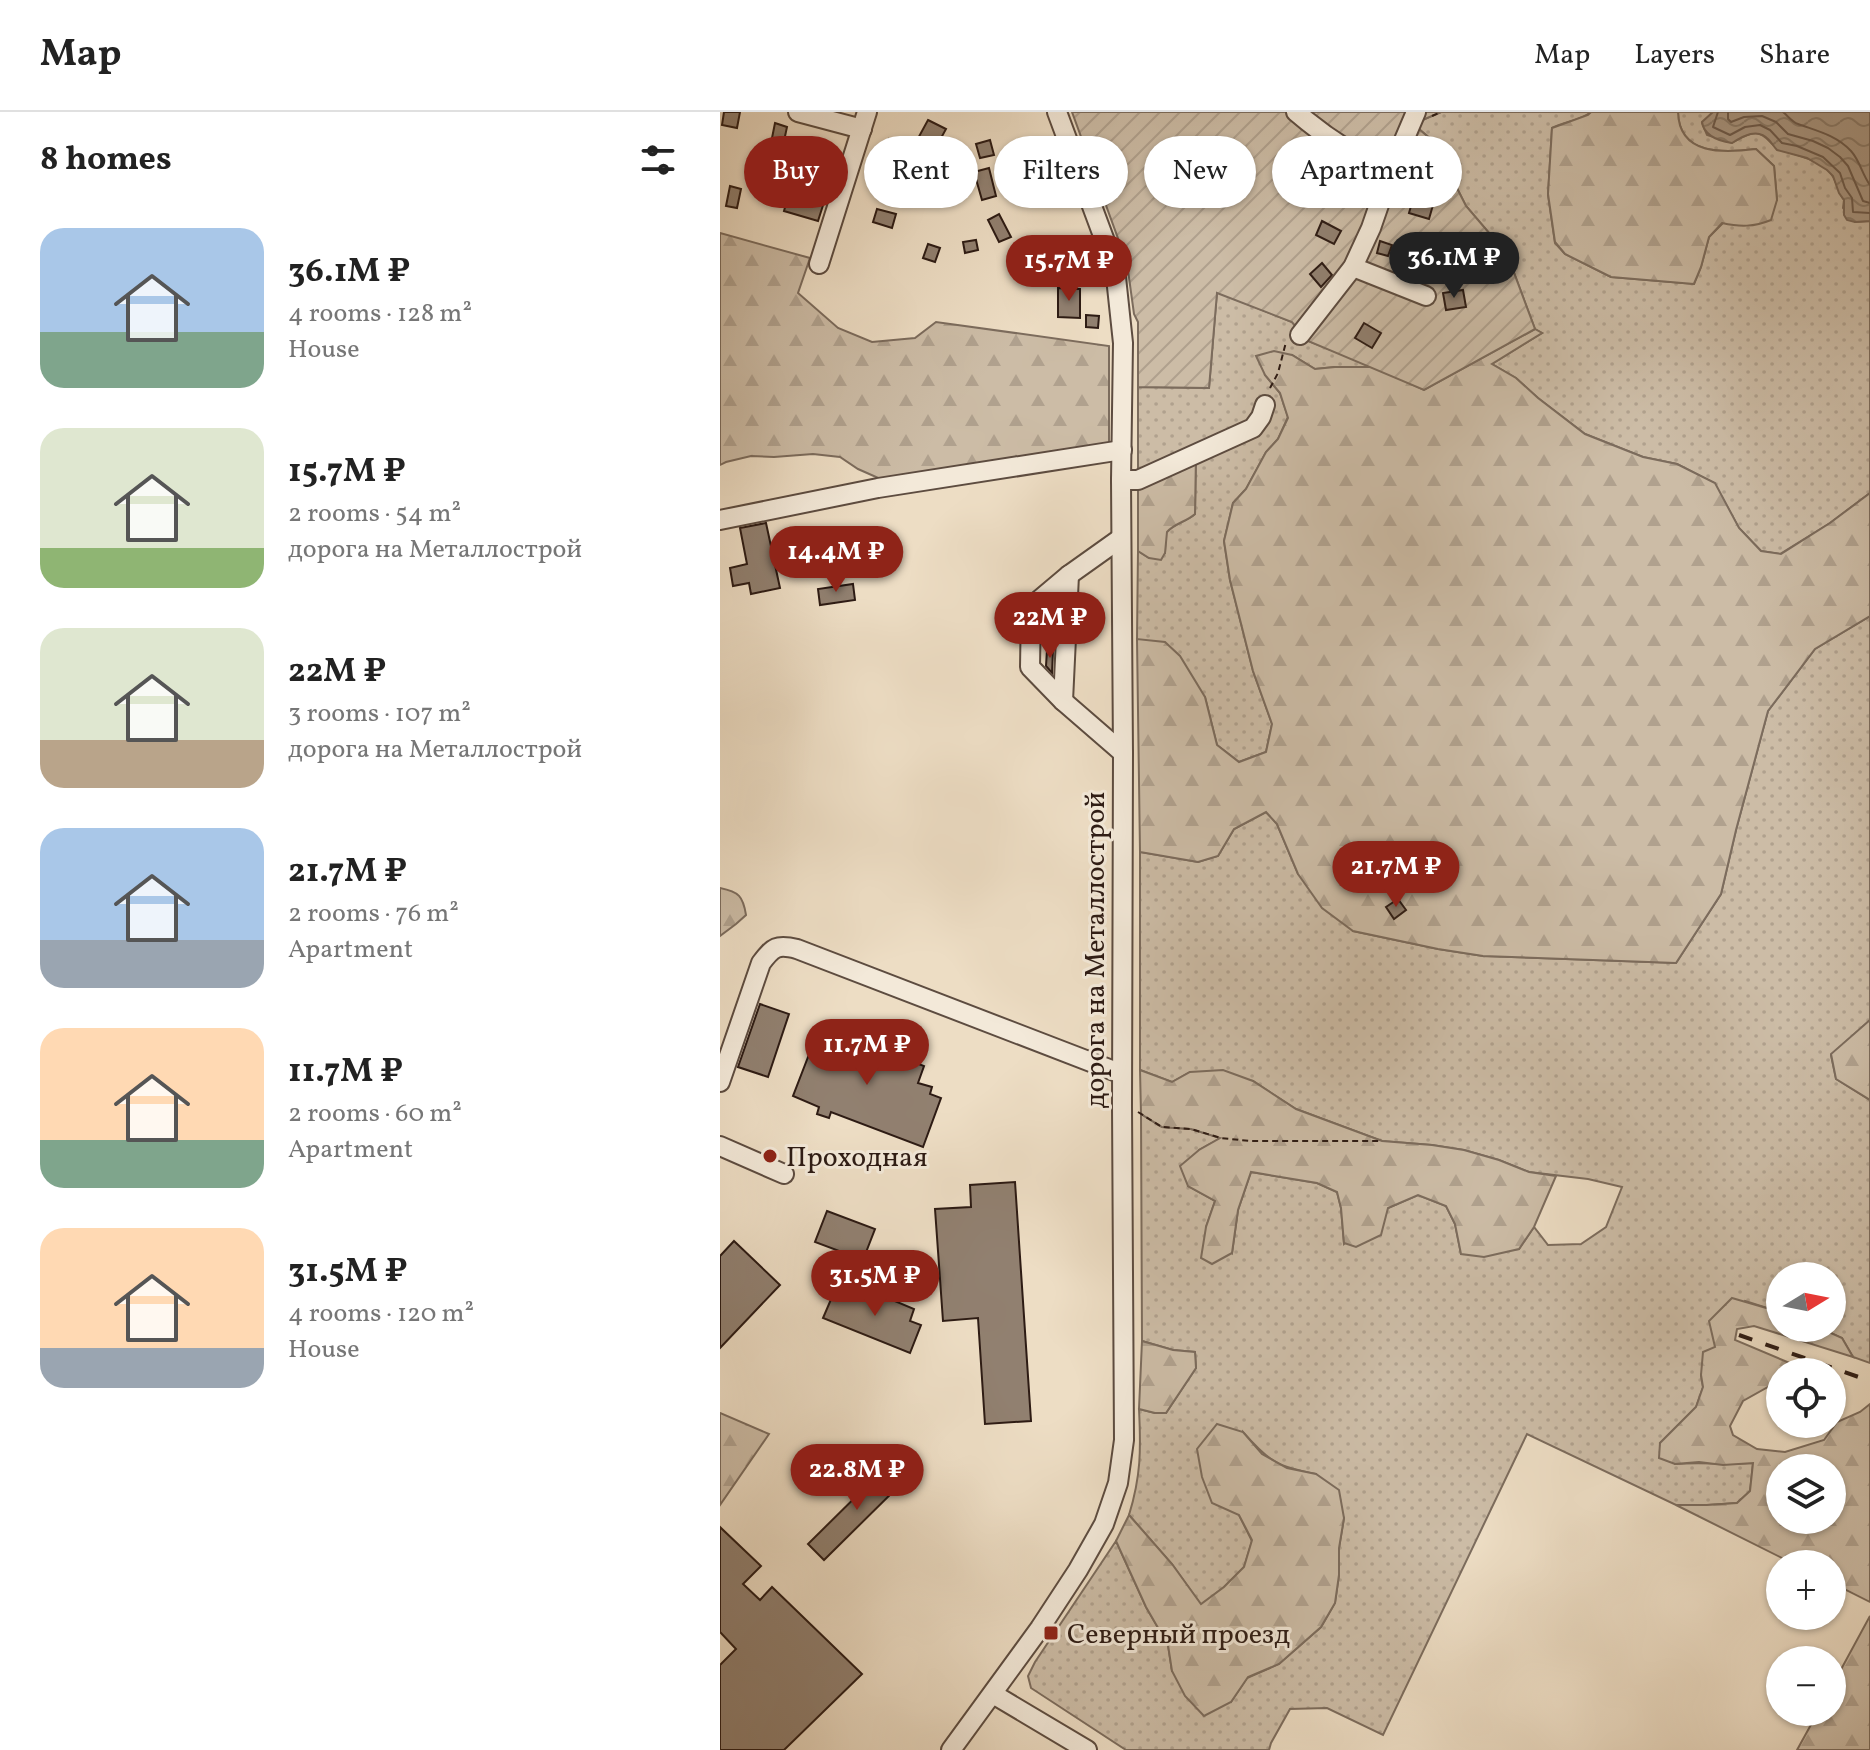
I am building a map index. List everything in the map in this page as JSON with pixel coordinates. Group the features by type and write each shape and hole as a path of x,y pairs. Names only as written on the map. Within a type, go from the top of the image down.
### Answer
{"street":[{"path":"798,112 865,121 819,264"},
{"name":"дорога на Металлострой","path":"951,1750 1040,1628 1104,1524 1118,1483 1124,1440 1123,343 1115,268 1057,112"},
{"path":"1296,112 1325,136"},
{"path":"1407,136 1416,112"},
{"path":"1300,335 1353,267 1378,208"},
{"path":"1353,267 1426,296"},
{"path":"1121,480 1138,480 1253,428 1265,405"},
{"path":"720,520 878,488 1122,450"},
{"path":"1121,538 1031,607 1030,667 1063,701 1123,753"},
{"path":"1063,701 1069,575"},
{"path":"720,1082 761,963 771,950 783,946 1122,1074"},
{"path":"720,1146 784,1174"},
{"path":"993,1694 1087,1750"}],"path":[{"path":"1265,405 1287,338 1300,335"},
{"path":"1141,1114 1162,1127 1191,1129 1221,1138 1250,1141 1382,1141"}],"green space":[{"path":"1072,112 1441,112 1413,124 1427,136 1272,136 1272,208 1462,208 1462,198 1507,254 1535,329 1424,390 1308,341 1292,322 1217,293 1209,388 1138,387 1138,322 1134,314 1127,263 1107,208 1128,208 1128,136 1081,136"},
{"path":"1441,112 1591,112 1552,128 1548,195 1555,243 1565,254 1611,277 1694,284 1709,237 1723,223 1777,200 1774,166 1756,149 1718,151 1695,144 1686,137 1680,126 1678,112 1713,112 1702,123 1707,135 1732,143 1756,133 1776,147 1823,166 1834,178 1844,200 1843,208 1855,222 1870,221 1870,493 1780,554 1761,551 1739,528 1714,483 1677,464 1643,457 1585,434 1516,378 1492,364 1542,333 1535,329 1507,254 1462,198 1462,136 1427,136 1413,124"},
{"path":"1591,112 1678,112 1680,126 1686,137 1695,144 1718,151 1756,149 1774,166 1777,200 1771,220 1747,226 1722,223 1709,237 1694,284 1611,277 1565,254 1555,242 1548,194 1552,128"},
{"path":"720,233 810,258 798,293 838,328 872,342 915,338 936,322 1109,346 1109,446 885,481 840,457 813,454 751,456 720,465"},
{"path":"1217,292 1292,322 1308,341 1374,367 1315,369 1292,355 1265,375 1280,393 1288,417 1278,439 1266,452 1246,489 1233,503 1224,541 1230,580 1253,671 1272,724 1266,752 1239,762 1217,745 1205,697 1137,639 1138,551 1149,558 1165,553 1166,532 1195,514 1196,453 1138,480 1138,387 1209,388"},
{"path":"1535,329 1542,333 1492,364 1516,378 1585,434 1643,457 1677,464 1715,483 1739,528 1761,551 1781,554 1870,493 1870,616 1815,649 1768,711 1721,894 1676,963 1483,956 1353,931 1322,908 1298,874 1277,824 1266,812 1234,829 1218,856 1198,862 1140,852 1137,639 1165,642 1180,656 1205,697 1217,745 1239,762 1266,752 1272,724 1253,671 1230,580 1224,541 1233,503 1246,489 1288,418 1280,393 1265,375 1256,356 1274,351 1292,355 1315,369 1374,367 1424,390"},
{"path":"1196,453 1195,514 1167,532 1165,553 1161,560 1149,558 1138,551 1138,480"},
{"path":"1870,616 1870,1020 1831,1055 1836,1079 1870,1100 1870,1363 1853,1357 1844,1342 1846,1262 1766,1262 1766,1308 1745,1301 1701,1375 1703,1387 1696,1407 1660,1443 1675,1464 1753,1463 1750,1491 1737,1503 1676,1505 1527,1434 1383,1735 1327,1708 1290,1709 1269,1750 1126,1750 1031,1688 1028,1676 1035,1662 1116,1541 1146,1607 1168,1645 1172,1671 1231,1702 1247,1678 1279,1664 1321,1627 1335,1603 1344,1518 1316,1474 1275,1462 1243,1432 1239,1515 1252,1541 1244,1567 1201,1605 1172,1564 1129,1515 1139,1463 1139,1409 1166,1413 1196,1368 1195,1352 1173,1350 1142,1341 1141,1114 1162,1127 1191,1129 1221,1138 1199,1150 1188,1186 1215,1201 1206,1227 1232,1253 1238,1210 1251,1172 1317,1183 1337,1192 1344,1244 1388,1208 1418,1195 1446,1206 1455,1224 1461,1254 1519,1249 1534,1227 1548,1245 1581,1244 1606,1227 1622,1187 1588,1179 1529,1172 1464,1150 1382,1141 1296,1109 1253,1081 1190,1072 1172,1082 1140,1070 1140,852 1198,862 1218,856 1234,829 1266,812 1277,824 1298,874 1353,931 1483,956 1676,963 1721,894 1768,711 1815,649"},
{"path":"720,888 739,896 746,915 720,936"},
{"path":"1870,1020 1870,1100 1836,1079 1831,1054"},
{"path":"1140,1070 1172,1082 1190,1072 1223,1070 1253,1081 1296,1109 1382,1141 1464,1150 1529,1172 1556,1176 1534,1227 1519,1249 1484,1257 1461,1254 1455,1224 1446,1206 1418,1195 1388,1208 1381,1235 1356,1247 1344,1243 1337,1192 1317,1183 1251,1172 1238,1210 1232,1253 1212,1264 1201,1258 1206,1227 1215,1201 1188,1186 1180,1166 1220,1138 1191,1129 1162,1127 1141,1114"},
{"path":"1732,1298 1766,1308 1766,1330 1754,1326 1737,1329 1735,1340 1778,1358 1766,1358 1766,1388 1743,1401 1730,1426 1733,1435 1757,1449 1785,1452 1825,1438 1846,1438 1846,1418 1870,1404 1870,1602 1846,1590 1846,1550 1766,1550 1676,1505 1737,1503 1750,1491 1753,1463 1675,1464 1659,1458 1660,1443 1696,1407 1703,1387 1703,1352 1715,1347 1709,1321"},
{"path":"1142,1341 1173,1350 1195,1352 1196,1368 1166,1413 1139,1409"},
{"path":"1805,1342 1844,1342 1853,1357"},
{"path":"720,1413 769,1434 720,1505"},
{"path":"1217,1424 1243,1432 1262,1454 1287,1468 1316,1474 1339,1490 1344,1518 1335,1603 1321,1627 1279,1664 1248,1677 1231,1702 1204,1716 1185,1696 1172,1671 1168,1645 1146,1607 1116,1541 1129,1515 1172,1564 1201,1604 1244,1567 1252,1540 1239,1515 1212,1503 1202,1477 1197,1449"},
{"path":"1870,1616 1870,1750 1797,1750 1810,1726 1846,1726 1846,1660"}],"water":[{"path":"1713,112 1870,112 1870,221 1847,220 1844,200 1833,176 1807,158 1777,150 1760,134 1755,133 1732,143 1713,137 1702,122"}],"building":[{"path":"724,112 740,112 737,128 722,125"},
{"path":"928,120 946,129 942,136 919,136"},
{"path":"775,123 787,127 785,136 772,136"},
{"path":"990,140 994,155 980,158 978,143"},
{"path":"989,168 994,197 982,200 978,171"},
{"path":"730,186 741,189 737,208 726,206"},
{"path":"785,208 822,208 818,221 784,211"},
{"path":"1410,208 1432,208 1429,219 1409,213"},
{"path":"877,209 896,214 892,228 873,222"},
{"path":"999,214 1011,237 999,242 988,220"},
{"path":"1322,221 1341,231 1334,244 1316,235"},
{"path":"976,240 978,250 965,253 963,242"},
{"path":"1380,241 1392,245 1388,256 1377,253"},
{"path":"928,244 940,248 935,262 923,258"},
{"path":"1084,246 1087,261 1077,263 1074,248"},
{"path":"1491,252 1496,271 1476,276 1471,258"},
{"path":"1322,263 1332,275 1321,287 1310,274"},
{"path":"1058,288 1080,289 1080,318 1058,317"},
{"path":"1463,290 1466,307 1446,310 1443,293"},
{"path":"1086,315 1099,316 1098,328 1086,327"},
{"path":"1364,323 1381,333 1372,348 1355,338"},
{"path":"766,523 780,588 751,594 749,583 733,586 730,568 747,564 740,528"},
{"path":"853,584 855,600 820,605 818,589"},
{"path":"1047,650 1053,650 1052,673 1046,666"},
{"path":"1398,899 1406,910 1394,919 1386,907"},
{"path":"760,1004 789,1014 768,1077 738,1067"},
{"path":"820,1026 924,1066 918,1083 932,1087 930,1094 941,1098 923,1147 831,1112 829,1118 817,1114 819,1107 793,1096"},
{"path":"1015,1182 1031,1421 985,1424 978,1318 943,1321 935,1209 971,1207 970,1185"},
{"path":"827,1211 875,1229 863,1260 815,1242"},
{"path":"734,1241 780,1285 720,1348 720,1256"},
{"path":"859,1286 914,1309 910,1321 921,1325 910,1353 823,1318 835,1290 854,1298"},
{"path":"890,1463 906,1479 824,1560 808,1544"},
{"path":"720,1527 761,1566 743,1584 760,1600 772,1587 862,1674 784,1750 720,1750 720,1665 736,1649 720,1632"}],"railway":[{"path":"1739,1335 1870,1381"}],"place":[{"name":"Проходная","path":"770,1156"},
{"name":"Северный проезд","path":"1051,1633"}]}
